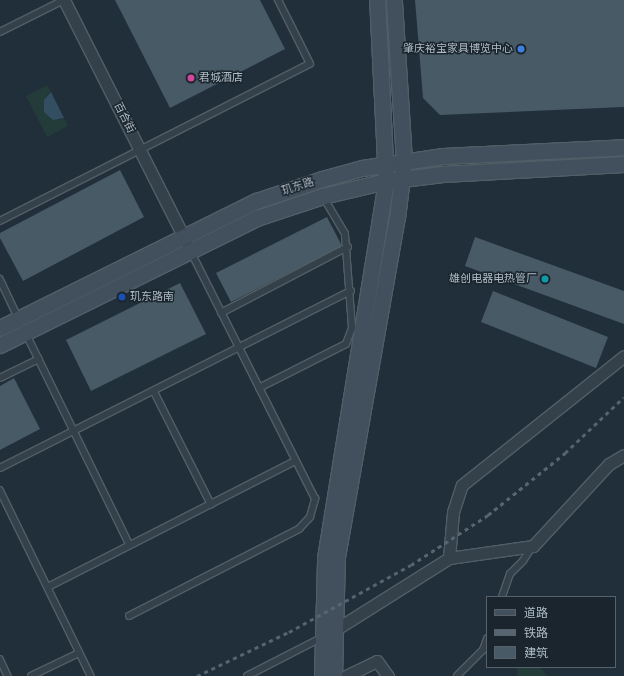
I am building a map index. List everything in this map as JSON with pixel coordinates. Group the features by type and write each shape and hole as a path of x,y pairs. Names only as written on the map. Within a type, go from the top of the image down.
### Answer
{"street":[{"name":"百合街","path":"64,0 190,250"},
{"path":"334,676 329,634 325,558 386,181 387,164 377,0"},
{"path":"322,676 329,634 337,557 404,161 394,0"},
{"name":"玑东路","path":"0,328 183,236 256,201 286,190 404,161 494,152 624,147"},
{"name":"玑东路","path":"0,345 257,218 323,196 386,181 402,179 495,170 624,164"},
{"path":"449,558 453,512 462,485 624,356"},
{"path":"329,634 449,558 533,546 609,464 624,454"},
{"path":"346,676 377,661 388,676"}],"lane":[{"path":"0,32 64,0"},
{"path":"0,221 310,64 278,0"},
{"path":"259,388 346,344 352,328 348,247 345,234 323,196"},
{"path":"221,313 348,247"},
{"path":"129,616 299,530 310,517 314,499 190,250"},
{"path":"0,279 130,545"},
{"path":"0,468 351,291"},
{"path":"0,378 39,359"},
{"path":"154,390 211,504"},
{"path":"48,587 295,460"},
{"path":"0,490 91,676"},
{"path":"502,596 510,574 523,561 533,546"},
{"path":"247,676 329,634"},
{"path":"457,676 483,650 486,642"},
{"path":"30,676 79,652"},
{"path":"0,659 8,676"}],"green space":[{"path":"47,85 51,92 47,95 59,120 64,118 68,126 47,137 26,96"},
{"path":"517,668 541,668 547,676 517,676"}],"water":[{"path":"51,92 64,118 53,120 44,112 44,100"}],"building":[{"name":"君城酒店","path":"115,0 260,0 285,49 170,108"},
{"name":"肇庆裕宝家具博览中心","path":"415,0 624,0 624,107 440,115 423,98"},
{"path":"120,170 144,217 23,281 0,238 0,233"},
{"path":"327,217 342,246 231,302 216,273"},
{"name":"雄创电器电热管厂","path":"475,237 624,291 624,324 465,266"},
{"path":"180,283 206,334 91,391 66,340"},
{"path":"493,291 608,337 596,368 481,322"},
{"path":"14,378 40,429 0,450 0,386"}],"railway":[{"path":"197,676 289,632 411,565 488,515 565,453 624,397"}],"place":[{"name":"肇庆裕宝家具博览中心","path":"521,49"},
{"name":"君城酒店","path":"191,78"},
{"name":"雄创电器电热管厂","path":"545,279"},
{"name":"玑东路南","path":"122,297"}]}
